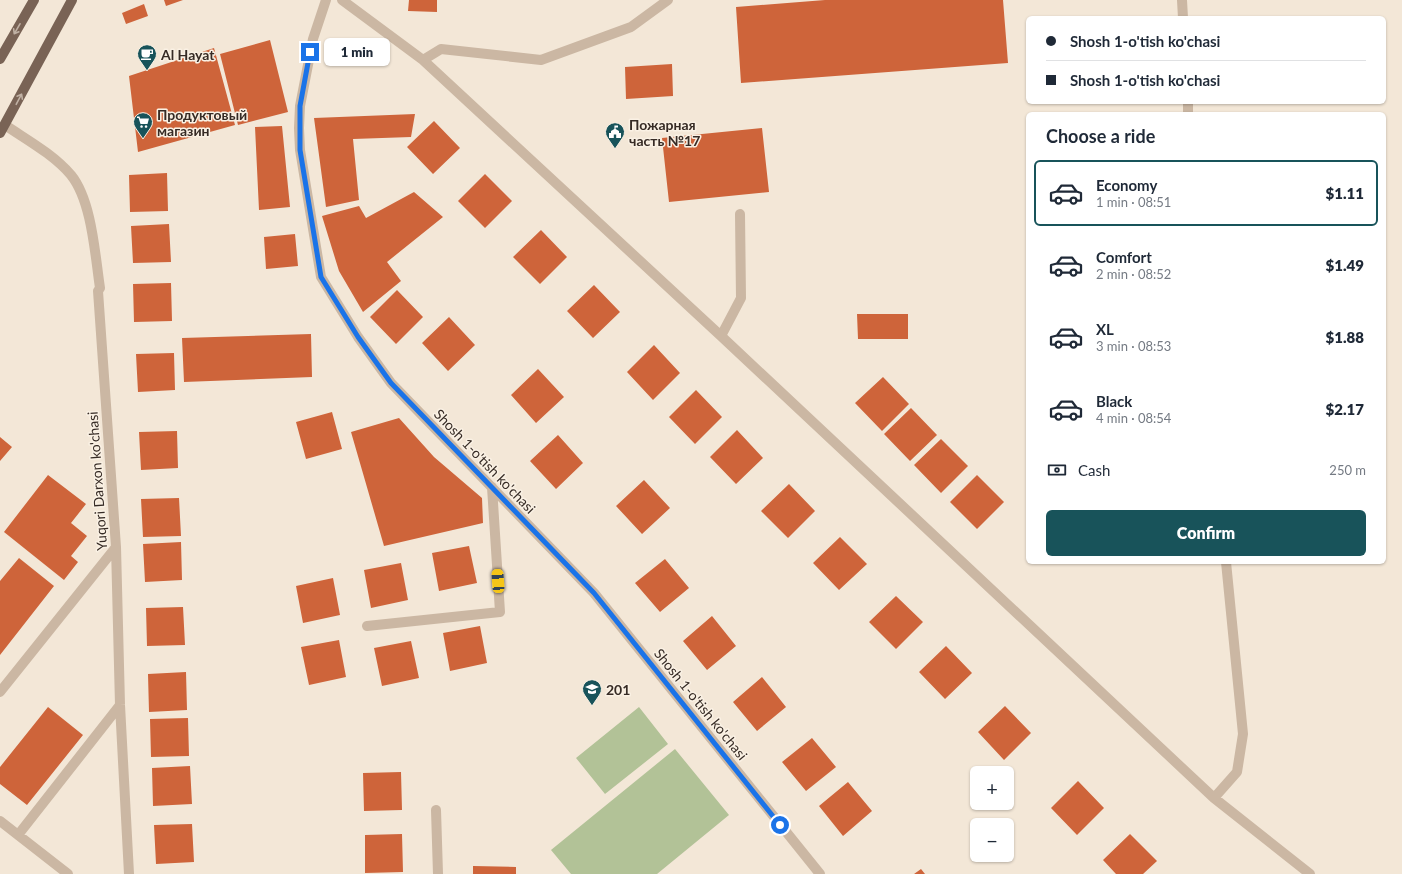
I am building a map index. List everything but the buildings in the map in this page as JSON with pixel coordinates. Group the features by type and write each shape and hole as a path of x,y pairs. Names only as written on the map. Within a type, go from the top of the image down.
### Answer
{"main road":[{"path":"0,59 34,0"},
{"path":"3,129 72,0"}],"street":[{"name":"Shosh 1-o'tish ko'chasi","path":"326,0 313,39 300,106 299,128 300,150 321,277 358,337 391,383 594,593 820,874"},
{"path":"342,0 423,60 721,336 1214,798 1310,874"},
{"path":"423,60 441,49 541,60 631,27 668,0"},
{"path":"1182,0 1183,16"},
{"name":"Yuqori Darxon ko'chasi","path":"3,129 54,158 71,175 83,194 90,222 100,288 98,291 116,546 120,705 129,874"},
{"path":"721,336 741,298 740,214"},
{"path":"367,626 500,612 492,487"},
{"path":"0,692 116,546"},
{"path":"1214,798 1237,772 1243,734 1226,564"},
{"path":"18,835 120,705"},
{"path":"436,810 438,874"},
{"path":"0,821 68,874"}],"green space":[{"path":"639,707 668,744 605,794 576,758"},
{"path":"675,749 729,815 657,874 571,874 551,850"}],"place":[{"name":"Al Hayat","path":"147,71"},
{"name":"Продуктовый магазин","path":"143,139"},
{"name":"Пожарная часть №17","path":"615,149"},
{"name":"201","path":"592,706"}],"route":[{"path":"310,52 300,106 300,150 321,277 358,337 391,383 594,593 780,825"}]}
